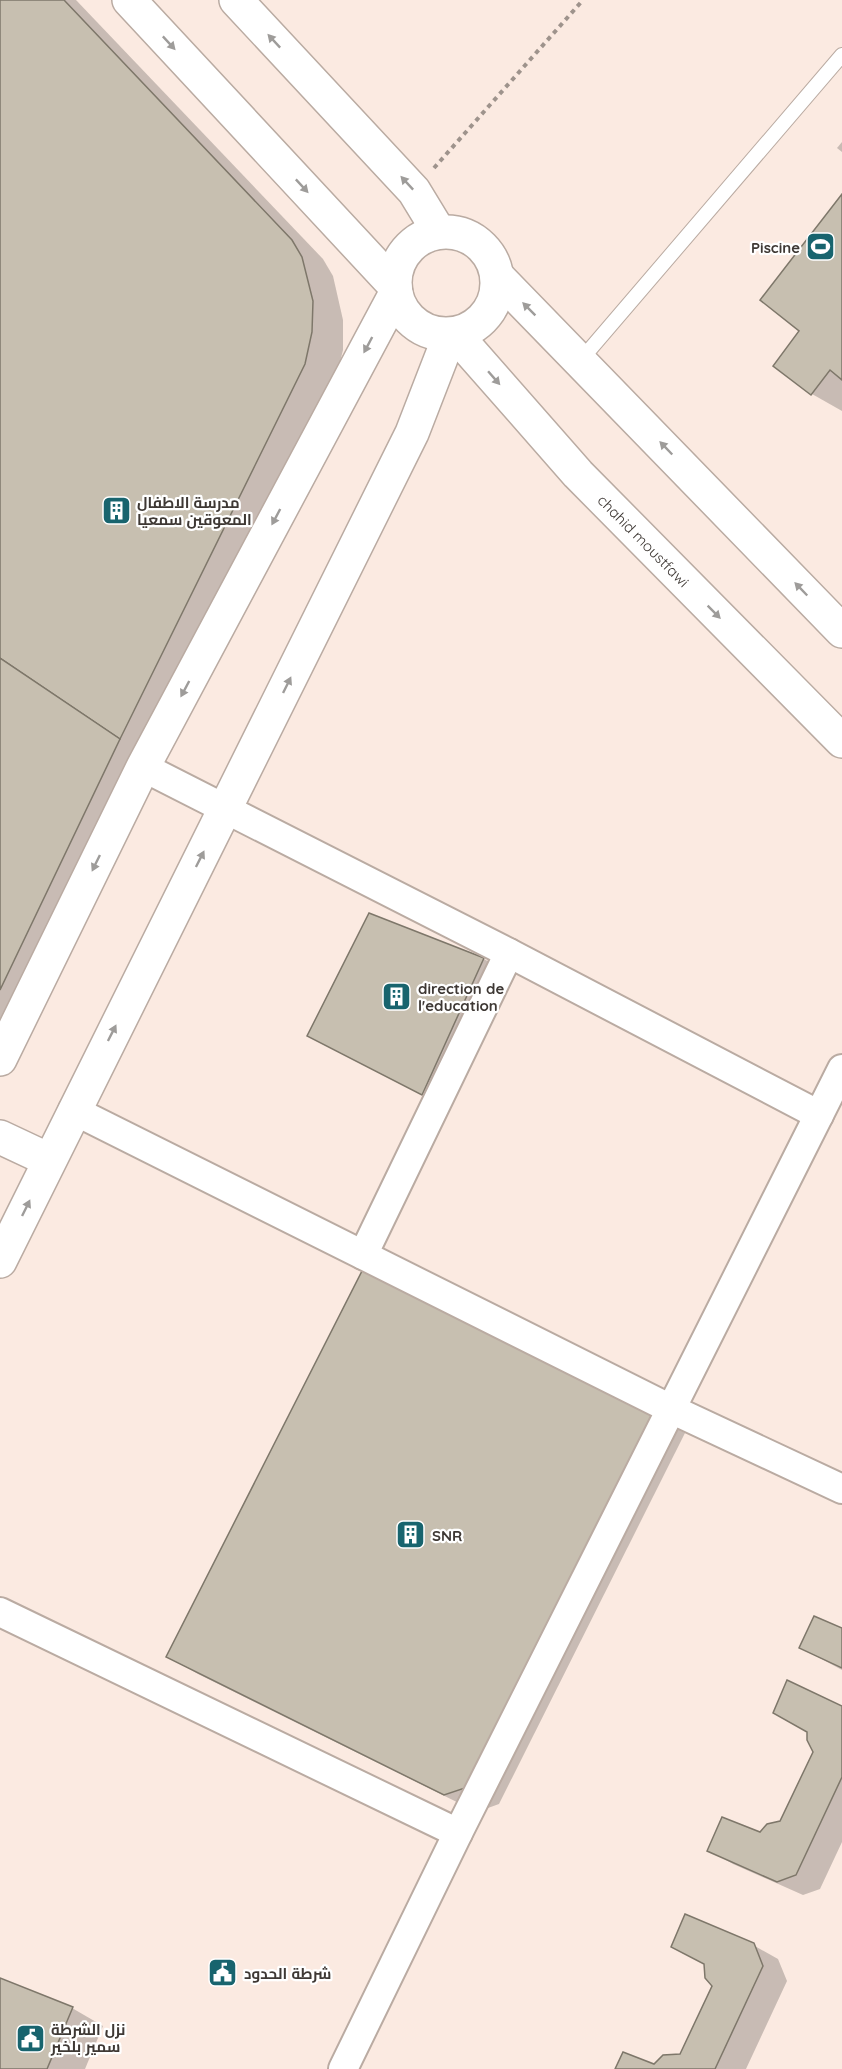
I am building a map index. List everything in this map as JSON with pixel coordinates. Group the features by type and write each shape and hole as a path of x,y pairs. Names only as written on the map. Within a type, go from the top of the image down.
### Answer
{"main road":[{"path":"129,0 395,290"},
{"path":"236,0 414,191 439,232"},
{"path":"439,232 455,233 470,238 483,248 492,261 497,276 492,306 483,319 470,328 453,334 428,331 409,320 400,308 395,290 396,271 411,245 439,232"},
{"path":"497,276 842,631"},
{"path":"0,1059 143,767 395,290"},
{"path":"0,1261 73,1110 412,433 453,334"},
{"name":"chahid moustfawi","path":"453,334 578,474 842,741"},
{"path":"0,1137 49,1160"}],"street":[{"path":"143,767 509,953 819,1115"},
{"path":"363,1255 509,953"},
{"path":"343,2069 458,1833 842,1069"},
{"path":"73,1110 671,1408 842,1489"},
{"path":"0,1612 458,1833"}],"lane":[{"path":"580,361 842,55"}],"path":[{"path":"414,191 583,0"}],"building":[{"name":"مدرسة الاطفال المعوقين سمعيا","path":"0,0 64,0 292,240 302,257 313,301 312,332 305,364 120,739 0,658"},
{"name":"Piscine","path":"842,194 842,380 830,370 811,395 773,366 799,331 760,300"},
{"path":"0,658 120,739 0,990"},
{"name":"direction de l'education","path":"369,913 484,958 422,1095 307,1036"},
{"name":"SNR","path":"363,1269 655,1414 468,1787 444,1795 166,1657"},
{"path":"814,1616 842,1628 842,1668 799,1648"},
{"path":"787,1680 842,1706 842,1777 796,1875 777,1882 707,1851 722,1817 760,1832 767,1824 780,1821 813,1752 807,1740 807,1732 773,1713"},
{"path":"685,1914 754,1943 763,1966 715,2069 615,2069 623,2052 654,2064 663,2055 680,2054 712,1986 705,1978 704,1964 671,1947"},
{"name":"نزل الشرطة سمير بلخير","path":"0,1978 73,2007 47,2069 0,2069"}],"place":[{"name":"Piscine","path":"821,247"},
{"name":"مدرسة الاطفال المعوقين سمعيا","path":"116,511"},
{"name":"direction de l'education","path":"397,997"},
{"name":"SNR","path":"411,1535"},
{"name":"شرطة الحدود","path":"223,1973"},
{"name":"نزل الشرطة سمير بلخير","path":"30,2038"}]}
